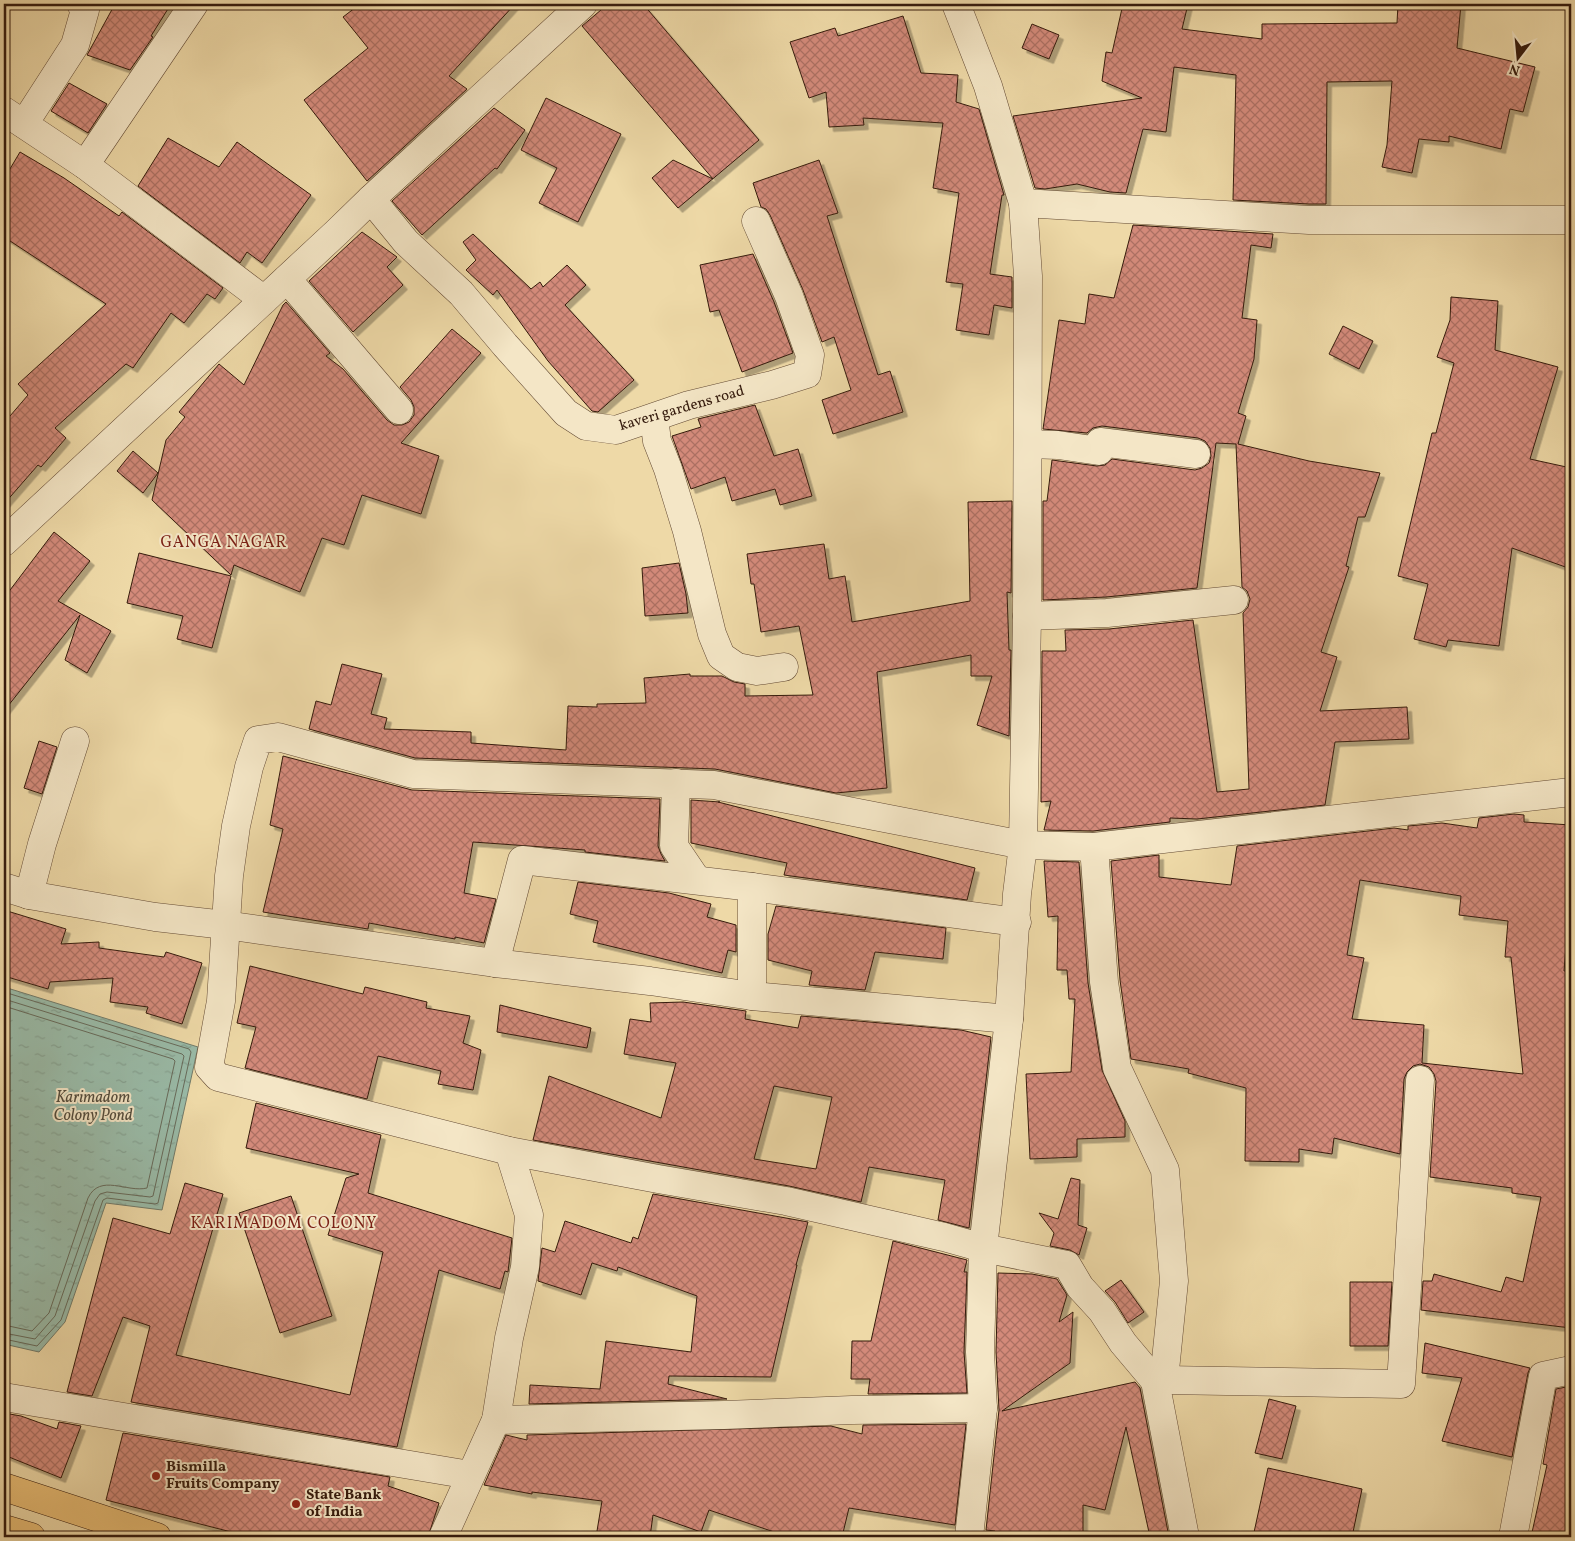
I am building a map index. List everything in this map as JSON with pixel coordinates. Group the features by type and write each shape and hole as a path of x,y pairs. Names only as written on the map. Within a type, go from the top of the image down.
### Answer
{"main road":[{"path":"4,1488 157,1537"},
{"path":"4,1529 31,1537"}],"street":[{"path":"81,4 85,10 75,45 14,117 85,164 264,300"},
{"path":"85,164 194,4"},
{"path":"4,542 583,4"},
{"path":"956,4 988,86 1023,203 1028,276 1027,616 1022,845 1009,1019 983,1248 980,1352 983,1408 969,1537"},
{"name":"kaveri gardens road","path":"371,199 406,242 461,294 566,413 586,426 616,430 688,406 772,385 807,374 810,355 775,262 756,222"},
{"path":"1023,203 1309,220 1571,220"},
{"path":"287,279 399,410"},
{"path":"654,418 657,441 668,469 687,531 712,634 721,656 736,666 758,671 784,667"},
{"path":"1028,444 1058,445 1099,451 1100,442 1196,454"},
{"path":"1027,616 1107,614 1234,600"},
{"path":"1420,1080 1401,1384 1159,1381 1123,1344 1102,1311 1080,1287 1066,1265 983,1248 786,1200 509,1152 218,1076 209,1067 221,1001 229,876 236,826 249,767 258,740 278,737 413,774 714,785 1022,845 1094,847 1571,792"},
{"path":"30,895 42,844 75,741"},
{"path":"676,783 674,846 697,880"},
{"path":"1094,847 1104,982 1117,1068 1165,1170 1174,1281 1159,1381 1185,1537"},
{"path":"495,963 522,860 697,880 1016,922"},
{"path":"4,887 30,895 155,917 495,963 650,981 752,996 1009,1019"},
{"path":"752,887 752,996"},
{"path":"443,1537 496,1420 509,1338 525,1267 529,1215 509,1152"},
{"path":"1513,1537 1543,1376 1571,1370"},
{"path":"4,1397 470,1475"},
{"path":"496,1420 983,1408"}],"water":[{"name":"Karimadom Colony Pond","path":"4,987 198,1047 162,1210 106,1203 65,1322 39,1352 4,1344"}],"building":[{"path":"115,4 171,4 151,36 153,37 130,70 87,55"},
{"path":"360,4 515,4 449,76 467,89 367,181 304,100 368,48 343,17"},
{"path":"608,4 643,4 759,140 713,179 582,26"},
{"path":"1123,4 1188,4 1182,29 1262,39 1262,24 1397,23 1398,4 1461,4 1457,48 1535,67 1523,112 1510,109 1501,149 1449,136 1449,142 1419,139 1412,173 1382,167 1387,145 1392,81 1327,82 1326,204 1309,204 1233,200 1236,75 1174,67 1166,132 1143,129 1126,193 1110,192 1077,184 1045,189 1035,188 1013,116 1142,98 1102,81 1106,52 1112,53"},
{"path":"903,16 921,73 958,75 956,102 979,109 1004,195 1002,195 990,274 1012,277 1012,308 994,305 989,335 956,330 963,284 946,282 959,193 933,188 943,123 863,118 864,125 829,127 826,92 809,98 790,42 835,28 838,36"},
{"path":"1032,24 1059,35 1049,59 1022,48"},
{"path":"69,83 107,104 88,133 51,111"},
{"path":"546,98 621,134 578,222 539,203 557,168 521,150"},
{"path":"494,108 525,130 497,169 495,168 422,235 392,201"},
{"path":"168,138 219,167 237,142 311,195 262,263 247,252 240,263 138,186"},
{"path":"20,152 64,178 119,216 122,212 223,288 215,299 207,294 184,323 171,313 133,368 126,364 55,428 66,438 41,467 38,465 4,504 4,423 28,395 18,384 106,304 4,237 4,179"},
{"path":"673,160 713,179 678,208 652,178"},
{"path":"819,160 838,213 827,216 878,375 890,371 903,412 833,434 822,400 851,390 834,337 822,342 803,290 770,215 766,209 761,207 753,183"},
{"path":"1133,225 1273,234 1271,248 1251,245 1242,318 1257,320 1254,359 1238,413 1246,416 1238,444 1309,461 1380,473 1365,517 1358,517 1346,566 1349,567 1321,652 1337,657 1320,711 1407,707 1409,739 1335,742 1325,805 1197,819 1170,818 1170,822 1093,831 1044,830 1051,801 1041,802 1042,651 1066,651 1065,630 1109,629 1193,620 1217,792 1249,789 1243,613 1248,607 1250,599 1247,591 1242,587 1236,444 1216,443 1197,588 1106,597 1043,600 1043,501 1047,501 1052,460 1097,466 1105,465 1112,459 1195,470 1209,463 1211,456 1210,448 1205,441 1198,438 1102,426 1093,428 1087,433 1043,429 1059,320 1085,324 1089,294 1114,298"},
{"path":"362,232 397,257 387,267 403,285 353,332 309,281"},
{"path":"473,234 531,289 540,282 543,287 567,265 586,285 565,305 634,380 598,412 592,411 548,361 497,290 493,295 466,270 476,260 463,242"},
{"path":"753,254 793,353 742,372 719,310 710,312 700,265"},
{"path":"1451,297 1498,301 1495,350 1558,367 1530,459 1571,468 1571,569 1512,548 1499,646 1448,640 1446,647 1414,639 1428,584 1398,576 1432,433 1436,433 1454,363 1437,357 1450,320"},
{"path":"286,302 330,353 326,356 343,369 387,420 394,425 402,425 409,422 414,415 414,407 411,400 400,387 452,329 481,353 401,443 439,456 421,514 362,495 344,545 322,538 300,592 234,565 231,575 152,500 166,440 185,417 179,412 219,364 244,385"},
{"path":"1343,326 1373,341 1359,369 1329,354"},
{"path":"755,405 774,456 798,449 812,496 780,505 775,489 732,501 725,477 691,489 672,436 701,427 698,419"},
{"path":"133,451 158,473 143,493 117,471"},
{"path":"1012,501 1011,593 1007,592 1009,650 1011,650 1009,736 977,725 992,676 971,676 971,655 877,672 887,788 836,793 715,769 415,758 309,729 316,701 331,705 342,664 382,674 371,714 387,718 384,729 471,732 471,743 566,750 568,706 597,707 597,704 646,703 644,678 690,674 690,676 722,676 734,682 745,684 745,696 813,695 799,626 761,632 754,584 751,584 747,554 824,544 829,579 845,576 852,622 970,601 968,502"},
{"path":"54,532 90,561 58,601 111,631 87,673 65,660 80,615 4,711 4,598"},
{"path":"139,553 231,576 212,648 177,639 183,616 127,603"},
{"path":"679,563 688,613 645,616 642,568"},
{"path":"39,741 57,747 42,794 24,788"},
{"path":"283,756 412,790 660,799 658,846 665,861 585,852 585,850 473,842 464,893 496,899 484,943 369,923 368,929 263,912 283,829 270,825"},
{"path":"691,800 720,802 718,802 975,868 967,900 784,875 787,863 691,843"},
{"path":"1514,814 1524,815 1524,822 1571,825 1571,886 1564,971 1571,970 1571,1328 1421,1310 1423,1281 1432,1281 1434,1274 1501,1292 1506,1277 1523,1282 1541,1197 1512,1193 1512,1188 1430,1177 1436,1081 1429,1067 1420,1064 1413,1066 1407,1072 1404,1079 1400,1154 1334,1138 1332,1154 1299,1149 1299,1162 1245,1161 1246,1088 1188,1073 1189,1069 1131,1059 1120,980 1111,861 1159,855 1159,877 1231,885 1237,846 1394,828 1408,830 1408,826 1442,823 1477,828 1479,818","holes":["1360,880 1461,896 1459,915 1508,921 1505,957 1511,957 1523,1074 1422,1063 1424,1025 1352,1019 1364,958 1347,955"]},
{"path":"1044,861 1079,862 1088,983 1102,1070 1125,1121 1125,1137 1077,1139 1077,1157 1030,1159 1026,1074 1071,1072 1075,999 1069,999 1067,970 1057,970 1058,916 1048,917"},
{"path":"578,882 669,893 711,904 707,917 736,925 736,952 728,950 722,973 593,942 598,921 570,914"},
{"path":"776,906 946,928 943,959 875,952 865,990 809,985 812,971 768,960 768,934"},
{"path":"4,910 66,929 61,944 99,942 99,948 164,957 166,952 202,963 182,1024 146,1013 148,1007 110,1002 113,978 50,982 48,989 4,976"},
{"path":"250,966 363,994 365,987 427,1002 426,1008 470,1016 463,1043 481,1050 473,1090 438,1084 441,1071 378,1056 367,1099 245,1068 256,1027 237,1023"},
{"path":"683,1002 746,1011 745,1019 798,1028 801,1016 961,1030 991,1037 969,1228 938,1220 945,1180 869,1167 861,1202 789,1186 533,1140 549,1076 661,1118 676,1063 624,1054 630,1019 651,1022 650,1003","holes":["774,1086 832,1097 816,1169 754,1159"]},
{"path":"500,1005 591,1028 587,1048 497,1032"},
{"path":"256,1103 381,1135 368,1193 512,1238 508,1272 505,1271 500,1289 439,1270 397,1447 131,1402 150,1326 123,1317 92,1396 67,1392 113,1218 170,1234 185,1183 223,1194 176,1355 350,1395 383,1252 328,1235 346,1178 359,1174 246,1148"},
{"path":"1071,1178 1080,1180 1078,1225 1087,1228 1079,1255 1070,1250 1050,1246 1054,1233 1039,1213 1058,1219"},
{"path":"653,1194 808,1222 796,1265 771,1377 669,1376 668,1384 727,1399 529,1404 530,1385 600,1389 606,1341 691,1352 697,1296 618,1267 617,1271 592,1263 581,1295 538,1281 542,1248 555,1252 565,1221 631,1243 633,1237 638,1239"},
{"path":"291,1196 332,1316 280,1333 239,1213"},
{"path":"893,1241 967,1260 964,1272 967,1272 964,1352 967,1393 868,1394 870,1379 851,1379 852,1341 871,1341"},
{"path":"998,1273 1032,1274 1057,1279 1067,1295 1059,1322 1073,1312 1070,1363 1002,1411 1135,1382 1140,1388 1169,1537 1150,1537 1126,1427 1105,1510 1083,1505 1083,1537 995,1536 995,1531 986,1530 999,1410 996,1352"},
{"path":"1121,1280 1144,1312 1128,1323 1115,1302 1105,1291"},
{"path":"1350,1282 1392,1282 1388,1346 1350,1346"},
{"path":"1425,1343 1530,1368 1512,1457 1442,1441 1462,1378 1422,1373"},
{"path":"1571,1386 1571,1537 1531,1537 1547,1465 1543,1464 1556,1389"},
{"path":"1269,1399 1296,1406 1282,1459 1255,1453"},
{"path":"4,1413 21,1416 57,1429 59,1422 81,1426 61,1478 4,1455"},
{"path":"966,1424 955,1525 849,1508 842,1537 789,1537 709,1510 701,1532 653,1515 650,1537 596,1537 602,1501 532,1492 532,1494 484,1485 506,1435 527,1440 527,1435 831,1426 862,1434 863,1425"},
{"path":"123,1433 390,1477 388,1486 439,1503 428,1537 251,1537 106,1500"},
{"path":"1268,1468 1362,1489 1352,1537 1253,1537"}],"place":[{"name":"Bismilla Fruits Company","path":"156,1476"},
{"name":"State Bank of India","path":"296,1504"}],"district":[{"name":"GANGA NAGAR","path":"224,543"},
{"name":"KARIMADOM COLONY","path":"284,1224"}]}
